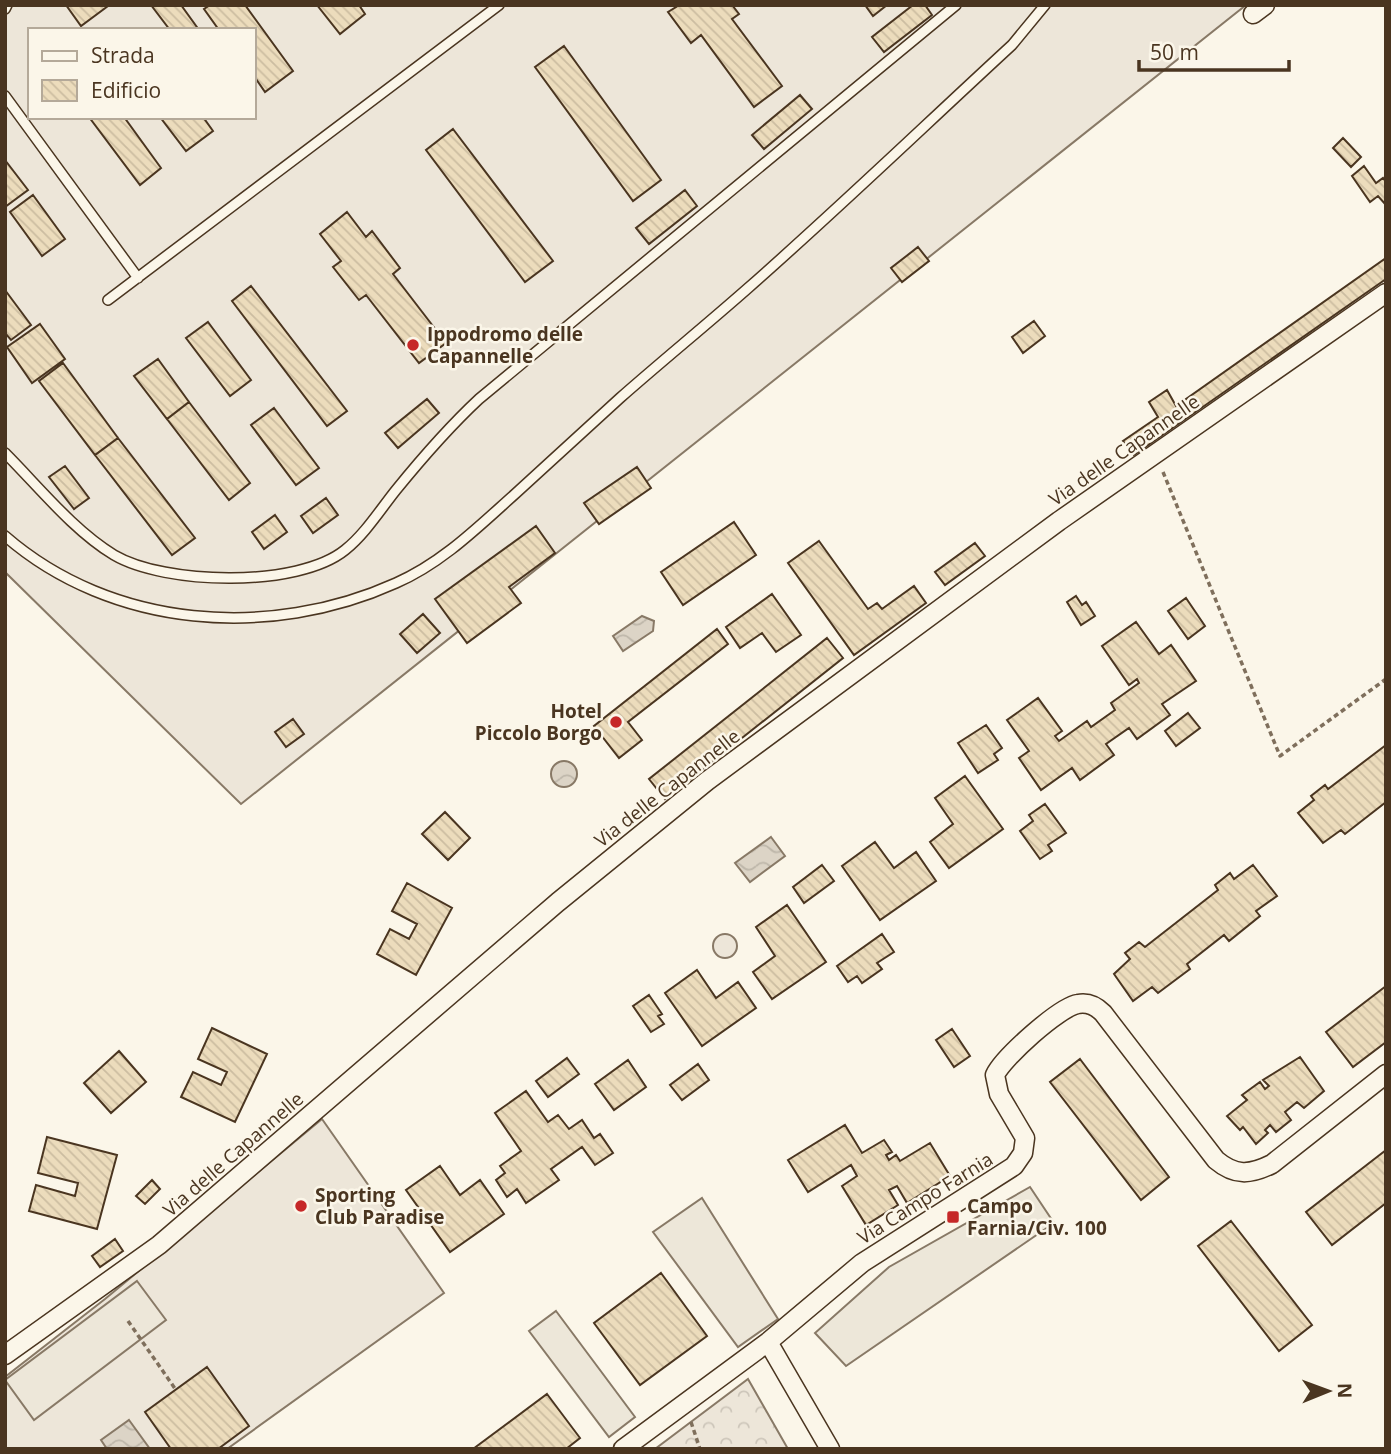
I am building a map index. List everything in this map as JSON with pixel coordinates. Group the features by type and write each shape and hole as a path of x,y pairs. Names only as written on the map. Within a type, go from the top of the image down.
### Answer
{"street":[{"name":"Via delle Capannelle","path":"5,1355 159,1245 657,820 1059,521 1386,293"},
{"name":"Via Campo Farnia","path":"623,1449 768,1342 862,1263 1014,1166 1023,1153 1025,1138 999,1094 995,1075 1005,1059 1072,1005 1087,1004 1103,1013 1216,1160 1233,1172 1254,1172 1272,1164 1386,1074"},
{"path":"768,1342 830,1449"}],"lane":[{"path":"108,300 499,5"},
{"path":"5,453 86,533 112,554 136,566 174,575 257,577 294,573 321,565 358,538 414,468 478,399 956,5"},
{"path":"5,536 80,585 133,606 172,614 231,618 281,614 343,603 400,582 462,541 748,288 1012,45 1045,5"},
{"path":"5,96 138,278"}],"path":[{"path":"1155,454 1280,756 1386,679"},
{"path":"128,1321 176,1390"},
{"path":"684,1404 700,1449"}],"green space":[{"name":"Ippodromo delle Capannelle","path":"5,5 1246,5 241,804 5,572"},
{"path":"725,934 733,938 737,946 733,954 725,958 717,954 713,946 717,938"},
{"name":"Sporting Club Paradise","path":"322,1119 444,1293 227,1449 5,1449 5,1377 105,1299"},
{"path":"748,1379 788,1449 655,1449"}],"shaded area":[{"path":"1030,1187 1054,1223 846,1366 815,1333 889,1267"},
{"path":"702,1198 778,1319 738,1347 653,1232"},
{"path":"137,1281 166,1320 34,1420 5,1380"},
{"path":"556,1311 635,1417 609,1437 529,1331"}],"water":[{"path":"642,616 654,621 653,631 623,651 613,636"},
{"path":"564,761 573,765 577,774 573,783 564,787 555,783 551,774 555,765"},
{"path":"771,837 785,856 750,882 735,863"},
{"path":"129,1420 150,1449 107,1449 101,1440"}],"building":[{"path":"66,5 108,5 108,6 81,26"},
{"path":"151,5 181,5 198,28 168,28"},
{"path":"210,5 245,5 293,71 265,92 256,79 256,28 218,28 204,9"},
{"path":"317,5 359,5 365,14 340,34"},
{"path":"674,5 732,5 739,14 732,19 782,86 754,107 701,35 691,43 668,12 676,7"},
{"path":"865,5 887,5 873,16"},
{"path":"913,5 925,5 932,15 884,52 872,37"},
{"path":"564,46 661,180 633,201 535,67"},
{"path":"800,95 812,109 764,149 752,135"},
{"path":"90,119 125,119 161,168 140,185"},
{"path":"162,119 204,119 213,131 186,151"},
{"path":"453,129 553,261 525,282 426,150"},
{"path":"1343,138 1361,157 1351,167 1333,148"},
{"path":"5,160 28,190 5,207"},
{"path":"1364,166 1376,183 1383,178 1386,182 1386,205 1378,196 1370,202 1352,176"},
{"path":"685,190 697,206 649,244 636,228"},
{"path":"33,195 65,239 42,256 10,212"},
{"path":"347,212 366,237 372,231 400,268 393,274 446,343 419,363 366,295 359,300 333,267 341,261 320,234"},
{"path":"918,247 929,261 902,282 891,268"},
{"path":"1386,258 1386,279 1134,455 1123,441 1158,417 1149,402 1167,390 1176,406"},
{"path":"251,286 347,411 327,426 232,301"},
{"path":"5,290 31,325 11,340 5,333"},
{"path":"1034,321 1045,336 1023,353 1012,337"},
{"path":"208,322 251,380 230,396 186,338"},
{"path":"40,324 65,359 32,383 7,347"},
{"path":"158,359 189,402 167,419 134,376"},
{"path":"63,363 118,438 95,455 39,381"},
{"path":"427,399 439,413 398,448 385,433"},
{"path":"189,402 250,483 229,500 167,419"},
{"path":"274,408 319,468 296,485 251,425"},
{"path":"118,438 195,538 172,555 95,455"},
{"path":"65,466 89,498 74,509 49,477"},
{"path":"637,467 651,488 599,524 584,503"},
{"path":"326,498 338,515 313,533 301,516"},
{"path":"275,515 287,532 264,549 252,532"},
{"path":"734,522 756,555 683,605 661,572"},
{"path":"536,526 555,553 509,587 521,603 467,643 435,599"},
{"path":"819,541 868,609 877,603 882,609 914,586 926,603 854,655 788,563"},
{"path":"975,543 985,556 945,585 935,572"},
{"path":"772,594 801,635 776,652 762,633 740,648 726,627"},
{"path":"1076,596 1082,605 1086,602 1095,616 1081,625 1067,602"},
{"path":"1186,598 1205,626 1188,639 1168,611"},
{"path":"423,614 440,633 417,653 400,634"},
{"path":"1136,622 1159,654 1171,645 1196,681 1162,704 1170,715 1137,739 1129,728 1106,744 1114,755 1080,780 1072,768 1041,790 1019,758 1029,751 1007,720 1038,698 1062,731 1055,736 1059,741 1087,721 1091,727 1115,710 1111,703 1139,683 1137,679 1129,685 1102,646"},
{"path":"717,629 728,644 628,722 642,740 619,758 594,726"},
{"path":"827,638 843,658 665,799 649,779"},
{"path":"1188,713 1200,728 1176,746 1165,731"},
{"path":"293,719 304,734 286,747 275,732"},
{"path":"986,725 1002,748 994,754 998,760 978,773 958,743"},
{"path":"1386,745 1386,802 1345,834 1341,830 1323,843 1298,813 1314,800 1311,796 1325,785 1328,789"},
{"path":"965,776 1003,829 949,868 930,842 953,824 935,798"},
{"path":"1045,804 1066,833 1048,845 1052,851 1040,859 1020,831 1033,821 1029,815"},
{"path":"445,812 470,838 448,860 422,834"},
{"path":"875,842 894,868 916,852 936,881 880,920 842,866"},
{"path":"822,865 834,881 804,903 793,887"},
{"path":"1253,865 1277,896 1256,911 1260,916 1229,941 1224,935 1187,964 1190,969 1158,993 1152,987 1133,1001 1114,974 1130,959 1125,953 1139,942 1145,947 1218,890 1215,885 1230,873 1234,879"},
{"path":"407,883 452,908 416,975 377,954 390,929 409,939 417,924 392,911"},
{"path":"787,905 826,962 772,999 753,972 775,956 756,927"},
{"path":"882,934 894,952 877,963 882,969 862,983 857,976 848,982 837,966"},
{"path":"697,970 716,998 738,982 756,1008 702,1046 665,993"},
{"path":"1386,986 1386,1042 1353,1067 1326,1032"},
{"path":"649,995 662,1014 658,1016 664,1024 651,1032 633,1006"},
{"path":"212,1028 267,1054 235,1122 181,1097 193,1072 221,1085 227,1072 198,1059"},
{"path":"952,1029 970,1056 954,1067 936,1040"},
{"path":"119,1051 146,1082 111,1113 84,1083"},
{"path":"1300,1057 1324,1091 1304,1108 1297,1102 1285,1112 1291,1120 1276,1132 1270,1125 1265,1130 1268,1133 1256,1144 1243,1127 1240,1130 1227,1116 1247,1100 1242,1095 1260,1082 1265,1089 1269,1086 1263,1080"},
{"path":"567,1058 579,1074 548,1097 536,1081"},
{"path":"1080,1059 1169,1177 1141,1200 1050,1082"},
{"path":"628,1060 646,1087 614,1110 595,1084"},
{"path":"698,1064 709,1080 682,1100 670,1085"},
{"path":"526,1091 548,1122 558,1115 569,1129 582,1120 594,1138 600,1134 613,1153 595,1165 582,1147 551,1169 559,1180 526,1203 517,1189 507,1197 496,1180 505,1173 500,1166 521,1151 495,1113"},
{"path":"845,1125 862,1153 884,1140 892,1152 886,1155 889,1160 896,1155 900,1161 930,1143 950,1176 907,1203 897,1186 889,1190 898,1205 866,1225 842,1186 857,1176 851,1165 808,1192 788,1160"},
{"path":"47,1137 117,1155 97,1229 29,1211 36,1185 75,1196 78,1183 38,1173"},
{"path":"1386,1150 1386,1203 1332,1245 1306,1212"},
{"path":"440,1166 460,1195 480,1180 504,1214 450,1252 406,1190"},
{"path":"152,1180 160,1189 145,1204 136,1196"},
{"path":"1231,1221 1312,1325 1279,1351 1198,1246"},
{"path":"115,1239 123,1251 100,1267 92,1256"},
{"path":"661,1273 707,1336 640,1385 594,1323"},
{"path":"207,1367 249,1426 218,1449 171,1449 145,1412"},
{"path":"547,1394 580,1438 566,1449 473,1449"}],"place":[{"name":"Ippodromo delle Capannelle","path":"413,345"},
{"name":"Hotel Piccolo Borgo","path":"616,722"},
{"name":"Sporting Club Paradise","path":"301,1206"},
{"name":"Campo Farnia/Civ. 100","path":"953,1217"}]}
